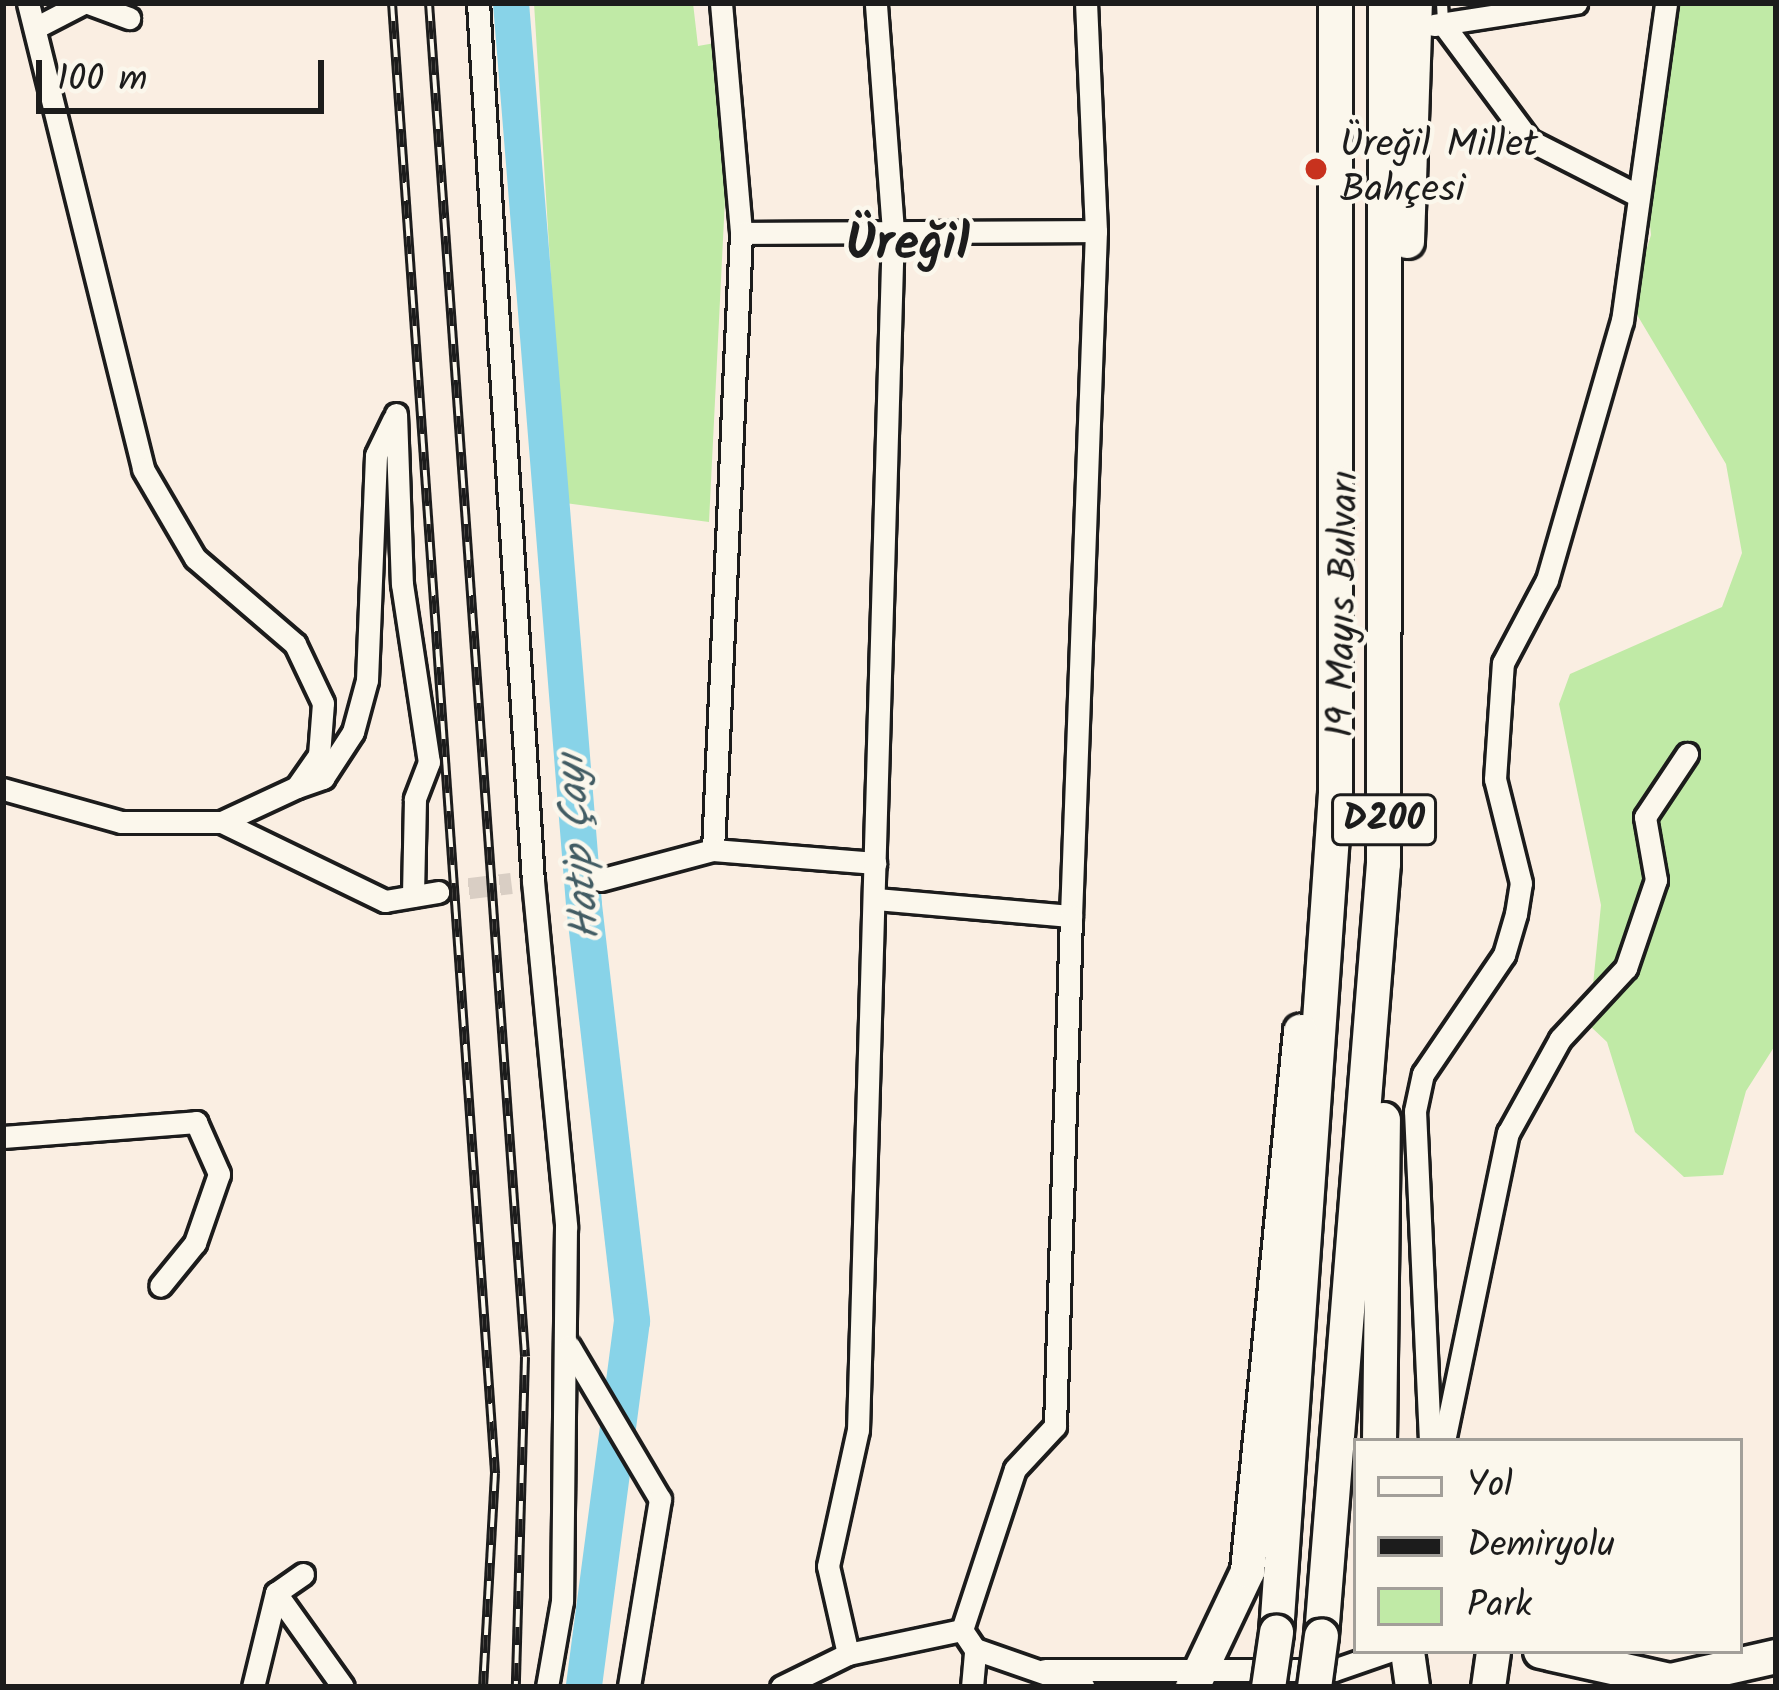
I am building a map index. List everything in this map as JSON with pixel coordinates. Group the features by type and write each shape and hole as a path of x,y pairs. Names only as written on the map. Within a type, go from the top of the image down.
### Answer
{"main road":[{"name":"19 Mayıs Bulvarı","path":"1268,1687 1276,1632 1335,792 1335,3"},
{"name":"19 Mayıs Bulvarı","path":"1314,1687 1382,863 1388,344 1385,3"},
{"path":"1388,344 1411,211 1429,14"},
{"path":"1193,1678 1237,1609 1247,1571 1283,1146 1335,792"},
{"path":"1379,1438 1382,863"},
{"path":"1407,1654 1412,1687"},
{"path":"1488,1687 1492,1654"},
{"path":"1553,1654 1670,1680 1776,1656"}],"street":[{"path":"28,3 143,469 195,558 295,644 323,703 319,755 297,787"},
{"path":"35,28 86,3 129,18"},
{"path":"478,3 522,882 569,1346 562,1601 548,1687"},
{"path":"712,850 741,233 721,3"},
{"path":"848,1654 828,1566 858,1430 893,231 876,3"},
{"path":"972,1687 968,1640 1015,1469 1055,1426 1096,231 1086,3"},
{"path":"1429,14 1576,3"},
{"path":"1430,1438 1414,1111 1424,1073 1504,955 1516,914 1520,884 1495,779 1503,663 1547,580 1622,321 1666,3"},
{"path":"1429,14 1528,140 1639,196"},
{"path":"741,233 1096,231"},
{"path":"222,823 323,778 353,732 367,680 376,455 397,414 402,584 430,762 416,799 413,896"},
{"path":"1445,1438 1508,1133 1560,1039 1626,968 1655,880 1645,817 1687,754"},
{"path":"3,789 122,822 222,823 315,858 386,901 438,892"},
{"path":"600,880 712,850 875,863"},
{"path":"874,899 1071,916"},
{"path":"3,1137 196,1122 219,1174 195,1244 160,1286"},
{"path":"569,1346 645,1458 661,1545 629,1687"},
{"path":"253,1687 276,1593 302,1574"},
{"path":"276,1593 343,1687"},
{"path":"781,1687 848,1654 968,1640 1084,1687"},
{"path":"1045,1670 1193,1678 1334,1670 1380,1654"}],"green space":[{"path":"534,3 693,3 698,46 715,43 726,179 709,522 565,503"},
{"path":"1679,3 1776,3 1776,1044 1746,1091 1723,1175 1684,1177 1635,1132 1607,1042 1589,1025 1601,905 1559,704 1570,674 1722,607 1742,553 1726,464 1630,303 1651,235 1647,193"}],"waterway":[{"name":"Hatip Çayı","path":"511,3 584,905 632,1321 584,1687"}],"tunnel":[{"path":"438,892 511,883"}],"railway":[{"path":"392,3 495,1473 483,1687"},
{"path":"429,3 525,1357 516,1687"}],"place":[{"name":"Üreğil Millet Bahçesi","path":"1316,169"}],"district":[{"name":"Üreğil","path":"908,246"}]}
